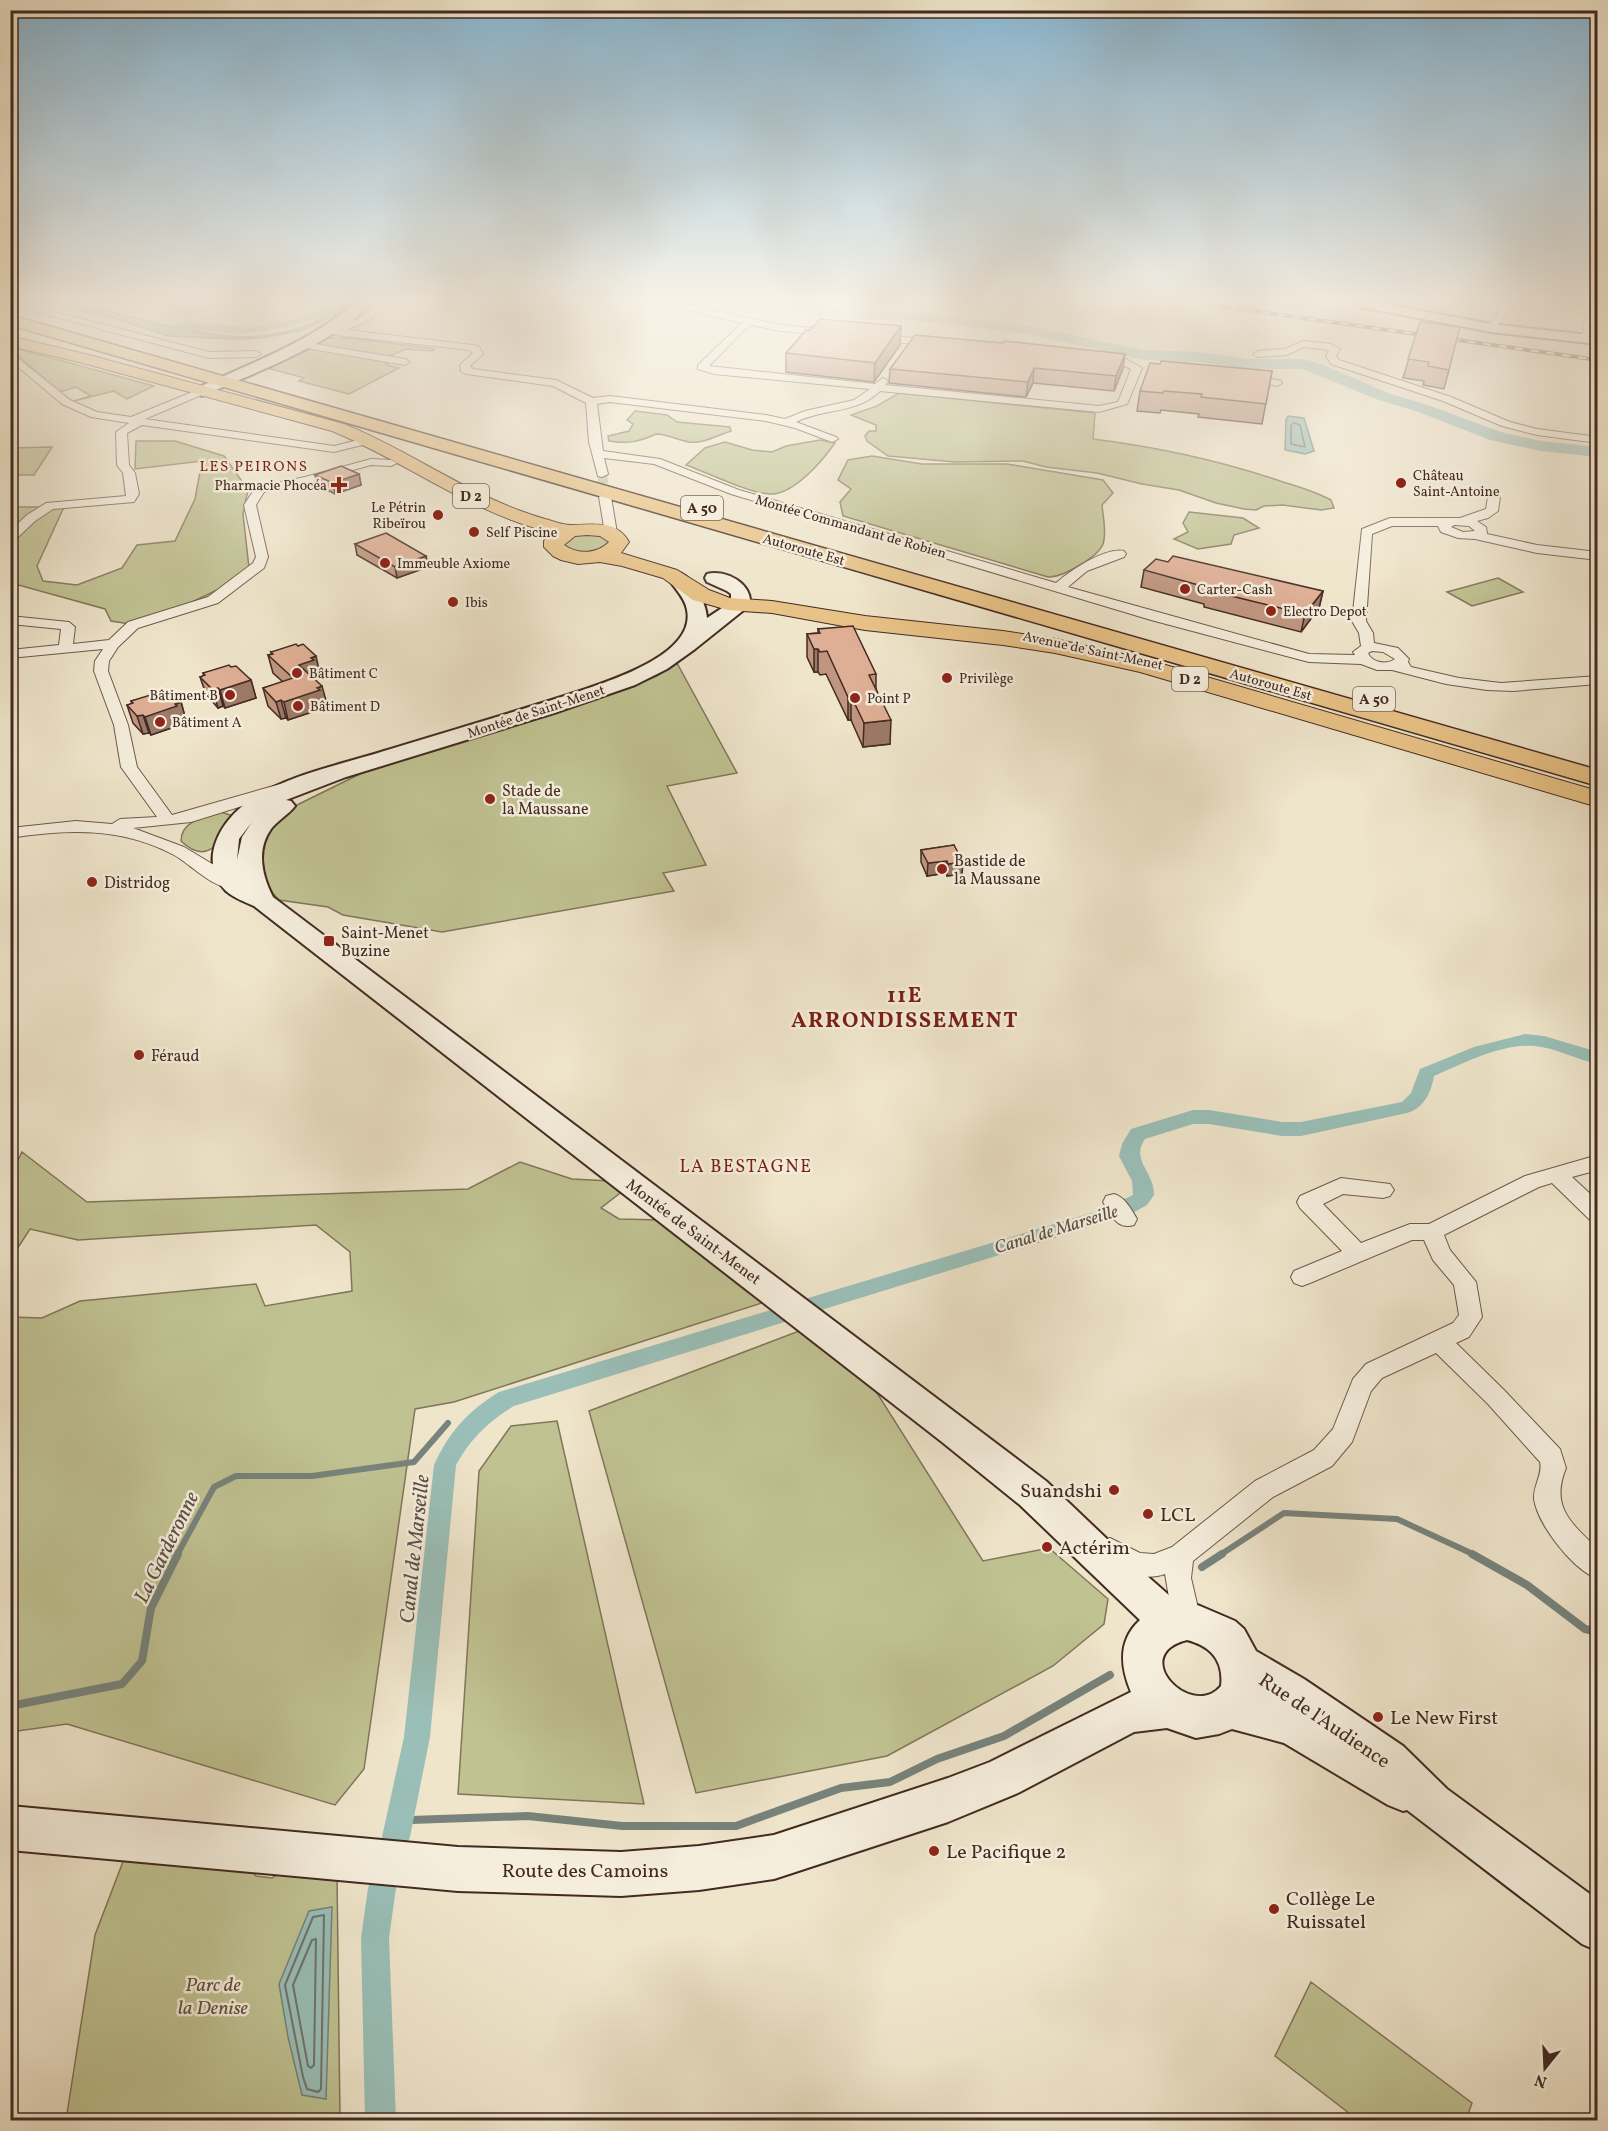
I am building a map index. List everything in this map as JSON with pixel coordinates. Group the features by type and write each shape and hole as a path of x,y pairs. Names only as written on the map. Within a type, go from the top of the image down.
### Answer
{"highway":[{"name":"Autoroute Est","path":"330,402 1598,778"},
{"name":"Autoroute Est","path":"333,402 1598,763"}],"main road":[{"name":"D 2","path":"265,402 357,443 488,514 549,537 570,534"},
{"name":"D 2","path":"303,418 353,432 375,454 491,506 570,534"},
{"path":"570,534 609,538 573,557 562,554 554,547 570,534"},
{"name":"D 2","path":"609,538 625,560 677,578 714,601 771,607"},
{"name":"Avenue de Saint-Menet","path":"609,538 647,559 801,602 856,612 1020,634 1118,653 1598,793"},
{"path":"677,578 698,608 697,627 687,645"},
{"path":"714,578 739,590 742,595 740,604"},
{"name":"Montée de Saint-Menet","path":"263,901 250,876 248,862 253,827 276,796 341,769 377,761 624,682 663,663 720,617 740,604"},
{"name":"Avenue de Saint-Menet","path":"771,607 865,623 1014,640 1105,656 1598,799"},
{"name":"Montée de Saint-Menet","path":"720,617 737,611 771,607"},
{"name":"Montée de Saint-Menet","path":"224,852 231,831 253,827 305,792 377,761"},
{"path":"224,852 233,884"},
{"name":"Montée de Saint-Menet","path":"233,884 263,901 931,1412 1033,1493 1169,1626"},
{"path":"1205,1625 1221,1635 1234,1649 1242,1665 1242,1689 1229,1708 1207,1717 1181,1714 1148,1700 1141,1665 1142,1649 1169,1626 1205,1625"},
{"name":"Rue de l'Audience","path":"1242,1665 1290,1692 1388,1761 1432,1804 1598,1928"},
{"name":"Route des Camoins","path":"10,1828 458,1869 621,1874 699,1869 774,1857 948,1800 1003,1778 1148,1700"},
{"name":"Rue de l'Audience","path":"1229,1708 1268,1717 1302,1730 1379,1778 1432,1804"}],"street":[{"path":"68,402 78,409 135,421 375,454 391,463"},
{"path":"12,536 31,518 50,506 130,499 133,494 129,473 123,465 121,432 135,421 168,402"},
{"path":"591,402 598,454"},
{"path":"638,402 766,418 787,423 832,440"},
{"path":"787,423 807,413 859,402"},
{"path":"1036,402 1099,409 1123,402"},
{"path":"1455,402 1519,428 1598,440"},
{"path":"334,449 367,442 375,454"},
{"path":"168,821 129,767 121,725 101,671 102,661 113,644 133,625 213,600 259,565 262,557 250,505 260,489 306,480 375,454"},
{"name":"Montée Commandant de Robien","path":"646,459 602,470 598,454 646,459 735,492 1058,588 1309,658 1375,660 1465,684 1500,687 1570,680 1598,680"},
{"path":"605,497 609,538"},
{"path":"1447,525 1458,535 1480,527 1492,510 1494,497"},
{"path":"1375,660 1359,621 1359,614 1366,540 1378,530 1394,525 1447,525 1463,521 1480,527 1499,539 1537,549 1598,556"},
{"path":"1058,588 1082,568 1120,554"},
{"path":"10,620 64,624 68,627 65,648"},
{"path":"10,654 113,644"},
{"name":"Montée de Saint-Menet","path":"100,826 191,817 307,782"},
{"name":"Montée de Saint-Menet","path":"219,809 253,827"},
{"path":"191,817 173,834 173,843 179,852 201,855 224,852"},
{"path":"10,833 61,825 100,826 145,837 179,852 233,884"},
{"path":"1302,1277 1410,1232 1432,1232 1532,1181 1598,1162"},
{"path":"1555,1173 1598,1214"},
{"path":"1358,1254 1308,1202 1341,1186 1383,1190"},
{"path":"1067,1524 1137,1565 1154,1566 1181,1555 1264,1489 1323,1458 1343,1435 1361,1386 1374,1371 1461,1330 1471,1317 1465,1282 1441,1254 1432,1232"},
{"path":"1439,1341 1496,1397 1551,1457 1554,1468 1549,1477 1547,1502 1553,1520 1598,1567"},
{"path":"1169,1626 1181,1555"}],"green space":[{"path":"883,402 992,402 1095,413 1093,439 1213,461 1302,488 1331,500 1334,508 1321,510 1283,505 1264,506 1256,510 1244,509 1216,503 1179,490 1023,461 955,462 888,456 867,441 865,436 869,431 876,431 876,425 851,415"},
{"path":"635,411 667,415 677,422 730,427 731,431 694,442 656,434 633,442 609,441 608,436 629,431 633,424 627,420"},
{"path":"820,440 835,443 807,475 789,489 779,493 770,494 752,490 686,465 705,448 725,442 752,450 772,452 786,446"},
{"path":"136,441 175,441 224,456 248,490 243,514 249,568 219,589 182,607 130,624 111,621 105,609 11,583 10,507 64,507 37,566 43,581 77,585 122,568 137,545 175,541 195,499 202,461 135,469"},
{"path":"52,447 34,475 11,475 11,448"},
{"path":"872,456 922,464 1007,464 1103,480 1113,493 1102,505 1105,530 1103,544 1094,555 1079,566 1062,574 1048,577 843,516 840,502 851,489 838,480 848,460"},
{"path":"1189,512 1243,518 1259,528 1234,535 1231,544 1198,549 1174,539 1188,532 1183,523"},
{"path":"598,534 610,542 597,552 565,552 561,542 568,536"},
{"path":"1498,578 1523,592 1472,606 1447,592"},
{"name":"Stade de la Maussane","path":"677,663 737,773 667,786 706,865 663,873 674,891 442,932 343,915 328,907 279,900 261,880 257,846 277,820 297,805 372,768 631,686 657,676"},
{"path":"221,812 236,817 214,847 199,852 181,841 185,828 195,820"},
{"path":"22,1152 87,1202 468,1189 520,1162 572,1179 611,1181 624,1190 601,1208 619,1219 662,1220 768,1301 454,1402 415,1409 364,1769 335,1805 67,1724 11,1732 10,1317 42,1318 80,1301 256,1284 265,1306 352,1291 350,1252 316,1225 78,1240 30,1229 17,1249 11,1251 10,1176"},
{"path":"799,1331 872,1385 983,1561 1049,1548 1108,1599 1104,1624 1053,1666 887,1756 696,1793 589,1411"},
{"path":"557,1421 644,1804 458,1794 479,1471 511,1426"},
{"name":"Parc de la Denise","path":"124,1859 250,1869 256,1876 272,1878 283,1871 337,1875 340,2120 66,2120 95,1935"},
{"path":"1311,1982 1472,2103 1466,2120 1358,2120 1275,2056"}],"water":[{"path":"1288,416 1304,418 1314,451 1305,454 1285,450"},
{"path":"332,1907 326,2099 302,2095 288,2037 279,1984 309,1911"}],"building":[{"path":"341,466 359,474 333,483 315,475"},
{"path":"386,533 426,556 395,567 355,544"},
{"path":"1173,556 1323,591 1305,614 1207,590 1209,588 1144,570 1156,559 1168,562"},
{"path":"853,626 876,674 869,675 891,720 864,723 851,696 848,697 827,651 820,652 814,649 807,634 820,633 818,629"},
{"path":"296,644 298,646 303,644 316,656 311,658 314,660 299,665 322,686 317,688 320,690 284,702 281,700 276,702 263,688 293,678 268,655"},
{"path":"229,665 236,666 251,680 213,690 200,677 205,675 203,673"},
{"path":"163,691 165,693 170,691 181,702 175,704 177,706 145,717 137,716 127,705 133,703 131,701"},
{"path":"954,845 963,862 928,863 921,850"}],"waterway":[{"path":"1403,402 1496,436 1541,446 1598,452"},
{"name":"Canal de Marseille","path":"805,1307 1107,1216 1133,1205 1144,1195 1142,1181 1129,1156 1131,1144 1138,1134 1193,1117 1209,1117 1282,1129 1301,1129 1407,1107 1418,1097 1426,1073 1480,1051 1511,1042 1536,1040 1598,1058"},
{"name":"Canal de Marseille","path":"396,1837 417,1737 445,1465 463,1434 486,1412 507,1399 784,1314"},
{"name":"La Garderonne","path":"177,1555 214,1487 236,1476 312,1476 414,1462 448,1423"},
{"path":"1220,1555 1284,1513 1397,1519 1475,1555"},
{"name":"La Garderonne","path":"10,1706 122,1684 142,1661 151,1608 178,1554"},
{"path":"1202,1567 1222,1554"},
{"path":"1472,1554 1527,1585 1585,1629 1598,1632"},
{"path":"411,1820 528,1816 622,1826 736,1826 841,1788 890,1782 937,1759 1004,1736 1110,1675"},
{"name":"Canal de Marseille","path":"380,2120 375,1938 382,1888"}],"tunnel":[{"path":"602,474 605,497"}],"place":[{"name":"Château Saint-Antoine","path":"1401,483"},
{"name":"Pharmacie Phocéa","path":"339,485"},
{"name":"Le Pétrin Ribeïrou","path":"438,515"},
{"name":"Self Piscine","path":"474,532"},
{"name":"Immeuble Axiome","path":"385,563"},
{"name":"Carter-Cash","path":"1185,589"},
{"name":"Ibis","path":"453,602"},
{"name":"Electro Depot","path":"1271,611"},
{"name":"Bâtiment C","path":"297,673"},
{"name":"Privilège","path":"947,678"},
{"name":"Bâtiment B","path":"230,695"},
{"name":"Point P","path":"855,698"},
{"name":"Bâtiment D","path":"298,706"},
{"name":"Bâtiment A","path":"160,722"},
{"name":"Stade de la Maussane","path":"490,799"},
{"name":"Bastide de la Maussane","path":"942,869"},
{"name":"Distridog","path":"92,882"},
{"name":"Saint-Menet Buzine","path":"329,941"},
{"name":"Féraud","path":"139,1055"},
{"name":"Suandshi","path":"1114,1490"},
{"name":"LCL","path":"1148,1514"},
{"name":"Actérim","path":"1047,1547"},
{"name":"Le New First","path":"1378,1717"},
{"name":"Le Pacifique 2","path":"934,1851"},
{"name":"Collège Le Ruissatel","path":"1274,1909"}],"district":[{"name":"LES PEIRONS","path":"254,466"},
{"name":"11E ARRONDISSEMENT","path":"905,1006"},
{"name":"LA BESTAGNE","path":"746,1166"}]}
